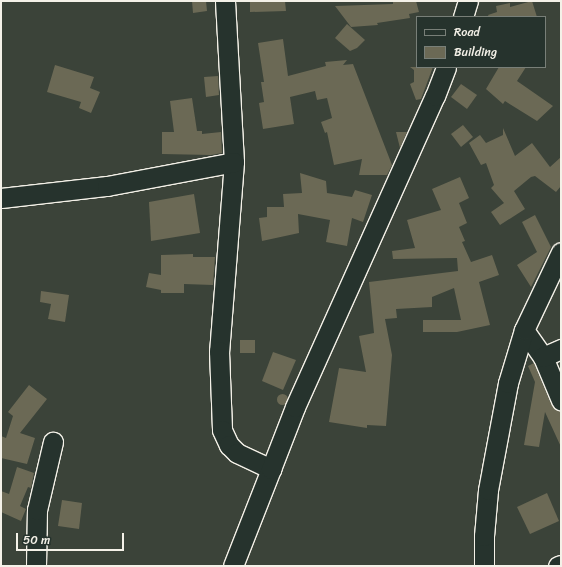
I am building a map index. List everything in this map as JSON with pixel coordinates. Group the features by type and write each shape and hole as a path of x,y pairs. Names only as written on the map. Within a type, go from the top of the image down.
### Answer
{"street":[{"path":"225,1 234,162 219,352 222,430 229,445 237,453 271,469"},
{"path":"463,16 468,1"},
{"path":"233,566 295,407 435,96 446,68"},
{"path":"1,198 107,186 234,162"},
{"path":"484,566 484,536 489,482 508,383 524,330 561,252"},
{"path":"524,330 543,357 561,400"},
{"path":"543,357 561,349"},
{"path":"36,566 37,510 53,442"}],"building":[{"path":"192,1 206,1 207,11 193,13"},
{"path":"250,1 285,1 286,11 250,12"},
{"path":"393,1 416,1 419,12 409,14 410,18 377,23 378,25 351,27 335,6 393,4"},
{"path":"532,1 537,16 488,15 497,12 496,6 510,3 510,7"},
{"path":"347,24 365,40 357,48 350,51 335,38"},
{"path":"283,39 288,76 326,66 325,62 347,60 343,65 353,64 392,165 387,175 359,175 362,159 334,165 327,132 325,133 321,122 332,118 327,98 317,100 315,91 290,97 294,124 263,129 259,103 264,102 261,82 264,82 258,43"},
{"path":"55,65 94,77 90,88 100,92 91,113 79,108 81,102 47,92"},
{"path":"410,67 433,68 421,99 416,100 410,84 414,82 414,70"},
{"path":"498,68 525,68 517,81 553,106 537,121 505,101 503,104 486,89"},
{"path":"218,76 219,95 206,97 204,77"},
{"path":"461,84 477,95 467,109 451,97"},
{"path":"192,98 197,131 202,131 202,134 221,132 222,153 211,155 162,154 162,132 174,132 170,101"},
{"path":"463,125 473,137 461,147 451,134"},
{"path":"503,128 515,156 532,143 550,167 561,157 561,186 556,192 535,176 531,177 514,191 525,209 500,225 491,212 504,203 491,188 494,185 486,163 481,165 469,143 480,135 486,143 503,135"},
{"path":"396,132 407,132 400,148"},
{"path":"300,173 326,181 327,193 352,197 355,190 372,195 363,222 352,218 347,246 326,242 330,220 298,214 299,233 262,241 259,218 267,217 267,207 284,207 283,194 302,193"},
{"path":"460,177 469,198 459,203 467,223 459,227 465,241 462,242 471,262 492,255 499,275 479,282 490,325 457,332 423,332 423,320 461,320 454,288 432,297 432,307 396,309 397,318 385,319 392,355 386,426 367,425 367,428 329,422 339,368 366,372 359,336 374,333 369,282 458,271 457,258 393,259 392,251 415,248 407,220 441,210 432,189"},
{"path":"194,194 200,233 151,241 149,202"},
{"path":"535,215 551,247 531,287 517,265 537,252 522,222"},
{"path":"193,254 193,257 215,257 213,285 184,284 184,293 161,293 161,290 146,287 149,273 161,275 161,255"},
{"path":"41,291 69,295 65,322 48,319 51,304 40,302"},
{"path":"240,340 255,340 255,353 240,353"},
{"path":"273,352 296,360 283,390 262,381"},
{"path":"534,363 551,404 561,411 561,447 545,412 539,447 524,445 535,382 528,366"},
{"path":"29,385 47,399 20,433 35,438 27,464 1,458 1,436 6,438 13,416 8,412"},
{"path":"280,394 284,394 286,395 286,403 280,404 277,401 277,397"},
{"path":"17,467 34,473 31,488 28,487 20,506 26,509 21,521 1,512 1,491 9,494"},
{"path":"547,493 559,521 530,534 517,507"},
{"path":"62,500 82,503 79,529 58,526"}]}
